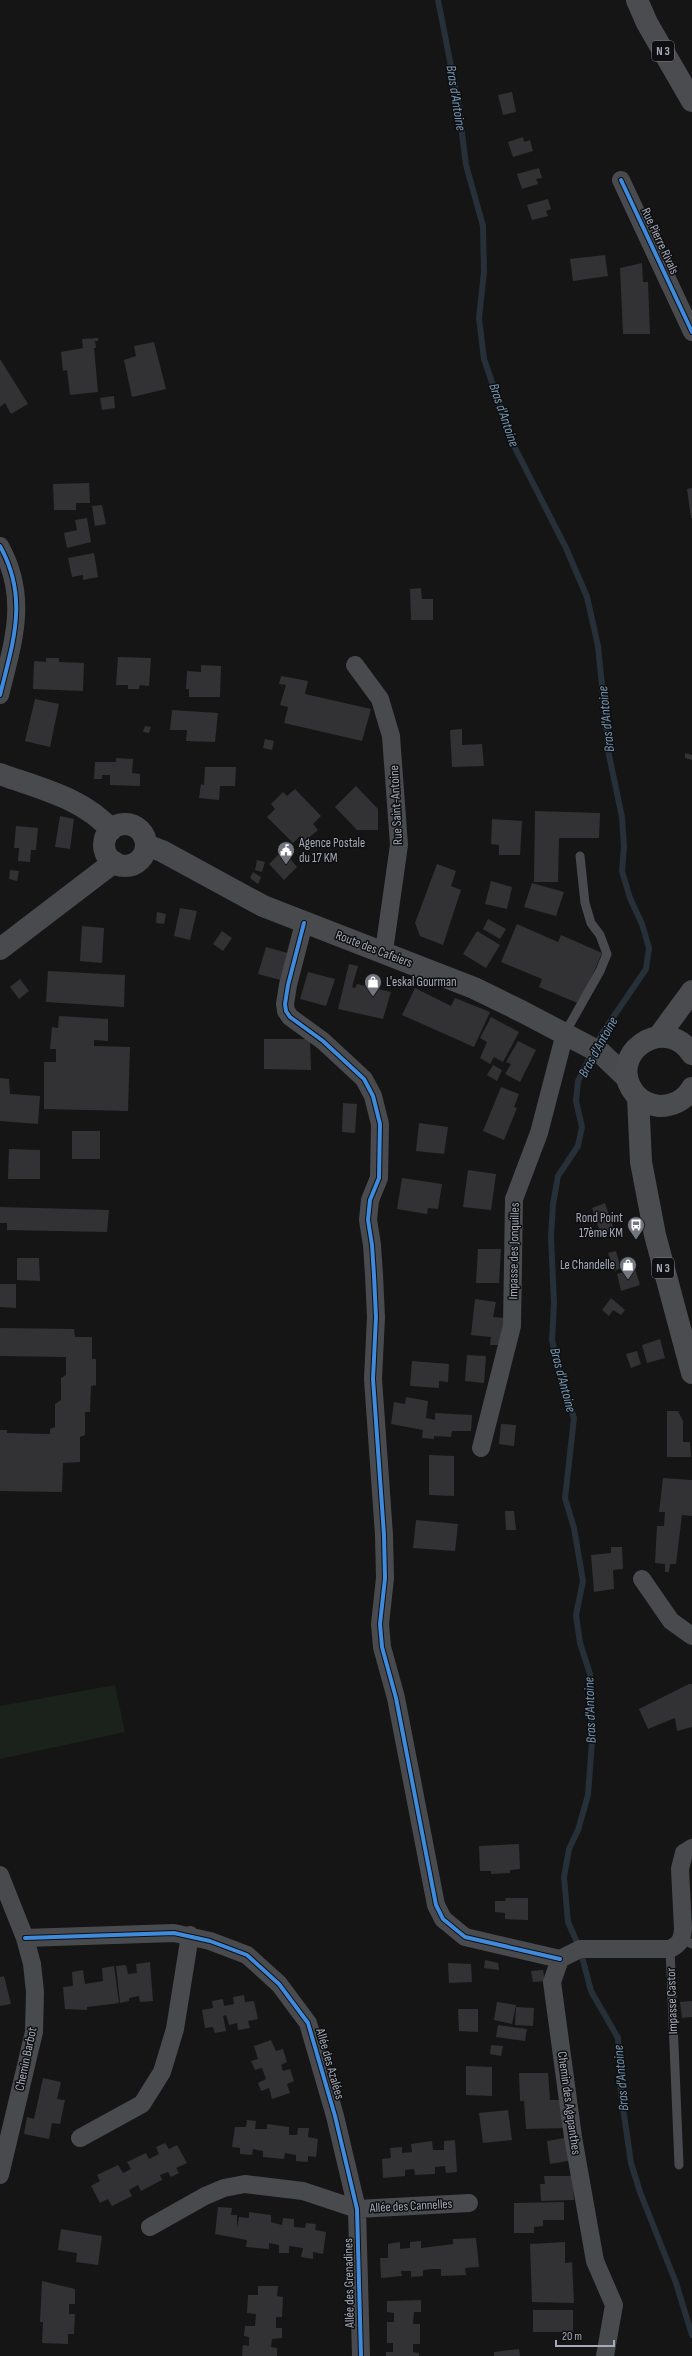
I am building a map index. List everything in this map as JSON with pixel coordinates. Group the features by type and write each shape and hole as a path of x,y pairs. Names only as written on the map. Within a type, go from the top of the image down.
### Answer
{"main road":[{"name":"N 3","path":"637,0 647,23 692,101"},
{"path":"659,1036 692,991"},
{"path":"627,1078 627,1066 630,1056 638,1046 648,1039 659,1036 671,1038 687,1048 692,1002"},
{"name":"N 3","path":"627,1078 631,1088 638,1097 641,1162 654,1235 692,1373"},
{"name":"N 3","path":"641,1162 653,1128 668,1106 685,1097 692,1088"},
{"path":"638,1097 646,1103 668,1106"}],"street":[{"name":"Rue Pierre Rivals","path":"621,180 692,332"},
{"path":"0,546 13,576 17,599 17,623 0,695"},
{"name":"Rue Saint-Antoine","path":"355,665 380,699 387,717 392,743 399,845 385,944 382,952"},
{"path":"0,774 71,800 101,818 111,830"},
{"path":"123,824 137,827 142,832 146,846 141,858 135,863 122,865 111,860 105,848 105,841 111,830 123,824"},
{"name":"Route des Cafeiers","path":"146,846 162,851 263,906 474,988 572,1036 602,1053 627,1078"},
{"path":"0,949 114,862"},
{"path":"304,923 288,984 285,1004 286,1011 290,1017 323,1042 364,1079 373,1096 380,1124 379,1178 370,1200 368,1220 372,1245 374,1275 373,1379 384,1535 385,1578 380,1624 382,1647 396,1698 436,1905 443,1919 465,1937 560,1959 580,1949 682,1944"},
{"name":"Impasse des Jonquilles","path":"481,1448 512,1326 514,1199 539,1133 572,1036"},
{"name":"Route des Cafeiers","path":"602,1053 630,1056"},
{"path":"642,1579 671,1621 692,1636"},
{"name":"Impasse Castor","path":"682,1944 680,1869 684,1853 692,1848"},
{"name":"Chemin Barbot","path":"0,1875 26,1938 32,1964 34,1986 34,2032 0,2175"},
{"name":"Allée des Azalées","path":"26,1938 174,1933 190,1935 247,1955 279,1984 308,2023 335,2116 357,2209"},
{"path":"80,2138 142,2104 162,2072 175,2029 190,1935"},
{"name":"Chemin des Agapanthes","path":"560,1959 552,1982 573,2137 595,2261 614,2305 605,2356"},
{"name":"Allée des Cannelles","path":"150,2227 205,2196 224,2188 245,2184 303,2191 357,2209 469,2203"},
{"name":"Allée des Grenadines","path":"357,2209 361,2356"}],"lane":[{"path":"572,1036 608,954 600,935 591,923 585,903 580,856"},
{"name":"Impasse Castor","path":"679,2164 682,1944"}],"shaded area":[{"path":"115,1685 125,1732 0,1759 0,1706"}],"building":[{"path":"512,92 516,112 503,115 498,95"},
{"path":"523,137 524,142 530,140 533,151 513,157 508,142"},
{"path":"539,168 542,178 536,179 538,184 522,189 517,174"},
{"path":"548,199 551,209 546,211 548,216 532,220 527,205"},
{"path":"605,255 608,276 573,281 570,259"},
{"path":"642,263 643,282 648,282 650,334 623,334 620,268"},
{"path":"98,338 98,341 95,341 96,348 94,348 98,392 70,395 67,370 63,371 61,352 83,348 82,339"},
{"path":"154,342 166,389 132,397 124,360 136,356 134,346"},
{"path":"0,359 28,404 11,414 5,403 0,407"},
{"path":"114,396 115,408 102,410 100,398"},
{"path":"89,483 90,503 76,503 76,510 54,510 53,484"},
{"path":"692,488 692,518 691,518 687,489"},
{"path":"102,505 106,524 95,526 92,506"},
{"path":"87,518 91,542 67,548 64,533 77,530 75,520"},
{"path":"94,553 98,577 83,580 83,575 72,577 68,558"},
{"path":"421,588 422,599 433,599 433,620 411,620 410,589"},
{"path":"118,657 151,658 149,686 140,685 139,689 128,689 128,685 116,685"},
{"path":"46,658 59,658 59,662 84,663 83,691 33,689 34,661 46,662"},
{"path":"201,665 221,666 220,697 189,697 189,689 186,689 187,671 201,672"},
{"path":"281,676 308,681 305,694 371,709 362,741 284,723 288,707 280,705 286,685 279,684"},
{"path":"35,699 59,704 50,747 25,741"},
{"path":"172,710 218,713 215,742 186,741 187,730 170,730"},
{"path":"145,726 151,727 149,733 143,732"},
{"path":"462,729 462,745 482,744 484,766 452,767 450,730"},
{"path":"265,739 274,741 272,750 263,748"},
{"path":"685,753 692,755 692,760 685,758"},
{"path":"116,758 133,759 132,773 140,774 140,786 110,785 110,775 102,775 102,779 94,779 95,762 116,762"},
{"path":"205,767 236,767 235,786 220,786 219,800 199,798 201,784 204,785"},
{"path":"356,786 378,809 378,830 357,830 335,807"},
{"path":"295,789 321,816 313,824 318,830 305,841 300,836 293,843 267,817 275,809 271,804 283,792 287,796"},
{"path":"535,811 600,813 599,838 559,838 558,882 534,882"},
{"path":"60,816 74,819 70,849 55,847"},
{"path":"492,819 522,821 520,855 499,855 499,845 491,844"},
{"path":"16,826 38,828 36,850 31,850 30,862 18,861 19,848 14,848"},
{"path":"283,850 297,867 284,880 269,864"},
{"path":"257,860 265,862 262,872 255,870"},
{"path":"437,864 456,871 451,886 461,890 443,945 420,936 415,923"},
{"path":"10,870 19,871 17,881 9,879"},
{"path":"253,872 261,877 258,884 250,878"},
{"path":"491,881 512,887 507,909 485,904"},
{"path":"532,883 564,892 556,916 524,907"},
{"path":"180,908 197,911 190,940 174,936"},
{"path":"157,912 166,914 164,924 156,923"},
{"path":"488,919 506,929 500,939 483,929"},
{"path":"517,924 558,942 561,935 602,953 580,1004 539,987 542,979 501,962"},
{"path":"82,926 104,928 102,963 80,961"},
{"path":"222,931 232,938 223,951 213,944"},
{"path":"477,931 500,945 486,968 463,954"},
{"path":"266,947 291,954 284,981 258,974"},
{"path":"349,964 358,966 352,987 355,988 357,984 391,992 383,1019 338,1009"},
{"path":"48,971 125,975 124,1007 46,1002"},
{"path":"308,972 335,979 326,1006 300,999"},
{"path":"20,979 29,991 19,999 10,987"},
{"path":"415,988 451,1006 455,998 490,1012 474,1047 402,1015"},
{"path":"59,1016 108,1019 108,1041 94,1040 94,1046 130,1047 128,1111 44,1109 44,1062 56,1062 56,1049 50,1049 52,1027 58,1028"},
{"path":"491,1017 519,1032 503,1062 494,1057 490,1064 480,1058 487,1042 480,1038"},
{"path":"264,1039 310,1039 311,1070 264,1069"},
{"path":"518,1041 536,1050 520,1082 505,1074 511,1064 506,1062"},
{"path":"493,1065 502,1070 497,1081 487,1075"},
{"path":"0,1078 9,1079 10,1094 40,1096 38,1124 0,1121"},
{"path":"501,1087 519,1094 514,1107 517,1108 504,1140 483,1131"},
{"path":"343,1103 357,1104 355,1133 342,1132"},
{"path":"419,1123 448,1127 444,1154 416,1151"},
{"path":"72,1131 100,1131 100,1159 72,1159"},
{"path":"9,1149 40,1150 40,1179 8,1179"},
{"path":"468,1170 496,1174 491,1210 463,1207"},
{"path":"402,1178 442,1184 438,1209 428,1208 427,1214 397,1209"},
{"path":"605,1203 614,1230 601,1235 592,1208"},
{"path":"0,1207 109,1210 107,1232 7,1230 7,1223 0,1223"},
{"path":"478,1249 501,1249 499,1283 476,1283"},
{"path":"616,1251 621,1268 614,1271 608,1253"},
{"path":"17,1258 39,1258 40,1281 17,1280"},
{"name":"Le Chandelle","path":"635,1269 640,1285 621,1291 617,1274"},
{"path":"0,1284 16,1284 16,1308 0,1307"},
{"path":"611,1298 625,1310 621,1315 613,1310 609,1316 602,1310"},
{"path":"475,1299 496,1302 493,1317 504,1318 501,1345 490,1345 491,1337 471,1335"},
{"path":"0,1328 74,1329 75,1337 92,1337 92,1359 96,1359 96,1385 91,1386 90,1412 85,1412 85,1435 80,1437 80,1462 63,1463 62,1492 0,1491 0,1430 7,1430 7,1433 50,1434 50,1429 55,1427 55,1404 61,1400 61,1378 66,1375 66,1357 0,1356"},
{"path":"660,1339 665,1358 647,1363 642,1345"},
{"path":"637,1351 641,1364 631,1368 626,1354"},
{"path":"467,1355 486,1356 484,1383 465,1381"},
{"path":"412,1361 449,1364 448,1382 439,1381 439,1388 410,1386"},
{"path":"406,1397 428,1401 426,1418 435,1420 435,1413 472,1415 471,1431 452,1431 451,1437 434,1436 434,1439 422,1438 423,1430 391,1424 394,1402 405,1404"},
{"path":"667,1411 678,1411 683,1421 683,1442 690,1442 691,1457 667,1457"},
{"path":"501,1424 516,1425 514,1446 499,1444"},
{"path":"429,1455 454,1456 454,1496 429,1495"},
{"path":"663,1478 692,1480 692,1516 682,1515 676,1564 670,1564 669,1572 665,1572 665,1564 655,1563 657,1526 664,1526 665,1512 659,1512"},
{"path":"505,1511 514,1511 516,1530 506,1530"},
{"path":"416,1520 458,1524 455,1551 413,1548"},
{"path":"611,1547 622,1547 623,1569 613,1570 614,1589 594,1592 591,1555 611,1553"},
{"path":"689,1684 692,1684 692,1727 677,1731 675,1718 648,1729 639,1709"},
{"path":"519,1844 520,1869 510,1870 510,1873 491,1874 491,1871 480,1871 479,1846"},
{"path":"506,1898 528,1898 528,1920 505,1919 505,1913 495,1912 495,1901 505,1901"},
{"path":"485,1960 498,1963 499,1970 484,1968"},
{"path":"150,1962 153,2001 140,2002 139,1996 129,1998 129,2001 120,2003 116,1966 126,1965 128,1974 137,1973 136,1964"},
{"path":"448,1963 471,1964 472,1982 449,1983"},
{"path":"114,1966 119,2003 87,2007 87,2010 65,2009 63,1987 73,1986 72,1972 83,1970 85,1984 103,1981 102,1968"},
{"path":"543,1970 545,1981 533,1982 531,1971"},
{"path":"4,1976 11,2004 0,2006 0,1977"},
{"path":"244,1995 245,2002 254,2001 258,2019 248,2021 250,2028 238,2030 237,2023 229,2025 226,2015 223,2016 226,2031 215,2033 213,2027 205,2028 202,2010 213,2008 212,2001 223,1999 224,2006 234,2004 233,1997"},
{"path":"692,2001 692,2017 682,2018 680,2002"},
{"path":"497,2002 516,2005 512,2024 494,2020"},
{"path":"516,2007 534,2008 533,2026 515,2025"},
{"path":"458,2009 478,2009 478,2032 459,2031"},
{"path":"498,2025 527,2029 525,2041 496,2037"},
{"path":"271,2040 276,2051 283,2049 287,2062 281,2065 283,2071 290,2069 294,2081 287,2084 290,2093 272,2099 269,2088 261,2091 258,2083 266,2079 262,2068 255,2070 251,2061 258,2059 254,2046"},
{"path":"491,2045 503,2046 501,2056 490,2054"},
{"path":"466,2066 492,2067 492,2096 466,2095"},
{"path":"519,2073 548,2073 550,2100 564,2100 566,2128 526,2129 524,2101 520,2101"},
{"path":"43,2078 61,2082 57,2099 65,2100 60,2124 52,2123 49,2139 24,2134 27,2117 34,2119"},
{"path":"508,2110 512,2140 483,2143 479,2113"},
{"path":"247,2120 256,2121 255,2129 267,2129 267,2124 289,2127 289,2135 297,2135 298,2128 309,2128 308,2137 318,2139 316,2157 308,2156 308,2162 296,2161 296,2155 285,2153 284,2159 263,2157 263,2151 253,2149 252,2155 240,2154 240,2148 232,2147 235,2127 246,2127"},
{"path":"570,2137 574,2160 550,2164 547,2141"},
{"path":"455,2140 457,2172 446,2173 445,2166 435,2167 435,2174 415,2175 414,2169 405,2170 405,2176 383,2178 382,2159 391,2158 390,2148 402,2147 402,2153 412,2152 411,2144 432,2141 433,2150 444,2150 444,2141"},
{"path":"165,2143 169,2149 177,2145 187,2163 176,2168 179,2173 171,2177 168,2172 160,2175 162,2180 141,2191 138,2185 129,2190 132,2196 112,2206 108,2199 100,2203 91,2186 100,2181 97,2175 118,2165 123,2173 131,2169 127,2162 146,2153 149,2159 159,2154 156,2147"},
{"path":"544,2176 572,2176 574,2200 541,2201 540,2184 545,2184"},
{"path":"564,2202 564,2220 543,2220 543,2226 534,2227 534,2233 514,2233 514,2203"},
{"path":"218,2207 232,2208 231,2215 237,2215 237,2228 239,2217 249,2218 249,2212 271,2215 271,2222 282,2225 283,2218 294,2219 294,2227 305,2228 306,2223 316,2224 315,2230 326,2232 323,2254 313,2252 313,2259 301,2257 303,2248 289,2246 289,2253 279,2253 279,2245 269,2243 269,2249 246,2247 247,2240 215,2234"},
{"path":"61,2229 102,2236 98,2265 76,2262 77,2253 58,2250"},
{"path":"476,2238 479,2267 465,2268 466,2275 441,2276 441,2269 433,2269 423,2270 423,2276 411,2277 411,2271 401,2271 402,2276 381,2278 380,2258 388,2258 388,2244 400,2242 400,2249 410,2248 410,2242 421,2241 421,2248 453,2244 453,2239"},
{"path":"565,2242 565,2263 572,2262 574,2303 532,2302 530,2244"},
{"path":"42,2281 75,2289 75,2304 69,2304 69,2314 75,2314 74,2334 68,2334 68,2344 42,2343 43,2322 40,2322"},
{"path":"258,2286 278,2286 277,2296 283,2297 282,2317 276,2317 276,2328 282,2328 282,2338 272,2339 271,2347 277,2348 277,2356 242,2356 243,2345 249,2346 249,2337 244,2336 245,2326 255,2326 256,2314 247,2313 248,2295 258,2295"},
{"path":"421,2300 421,2312 414,2312 413,2324 420,2324 420,2344 413,2344 413,2352 419,2353 419,2356 386,2356 386,2352 393,2352 393,2343 387,2343 387,2322 394,2322 394,2313 387,2312 387,2301"},
{"path":"533,2310 573,2310 573,2332 533,2332"},
{"path":"519,2349 520,2356 494,2356 494,2352"}],"waterway":[{"name":"Bras d'Antoine","path":"438,0 458,102 466,165 483,226 484,272 479,318 484,359 513,444 566,548 587,597 598,646 609,755 622,817 624,847 622,871 630,898 642,924 649,948 646,969 601,1035 578,1081 576,1101 582,1127 578,1146 558,1176 553,1204 551,1237 554,1303 552,1340 561,1380 574,1418 565,1498 574,1528 583,1581 576,1615 580,1643 590,1674 592,1742 588,1795 578,1830 569,1849 564,1877 568,1922 580,1949 591,1991 618,2038 621,2094 631,2163 640,2192 676,2283 692,2335"}],"cycle path":[{"path":"621,180 692,332"},
{"path":"0,546 9,565 14,584 16,602 16,620 10,657 0,695"},
{"path":"304,923 288,985 285,1004 286,1011 290,1017 323,1041 364,1079 373,1096 380,1124 379,1178 370,1200 368,1220 372,1245 374,1275 376,1317 373,1379 384,1535 385,1578 380,1624 382,1647 396,1698 436,1905 443,1919 465,1937 560,1959"},
{"path":"25,1938 174,1933 210,1941 247,1955 279,1984 308,2023 335,2116 357,2209 361,2356"}],"place":[{"name":"Agence Postale du 17 KM","path":"286,865"},
{"name":"L'eskal Gourman","path":"373,997"},
{"name":"Rond Point 17ème KM","path":"636,1240"},
{"name":"Le Chandelle","path":"628,1280"}]}
